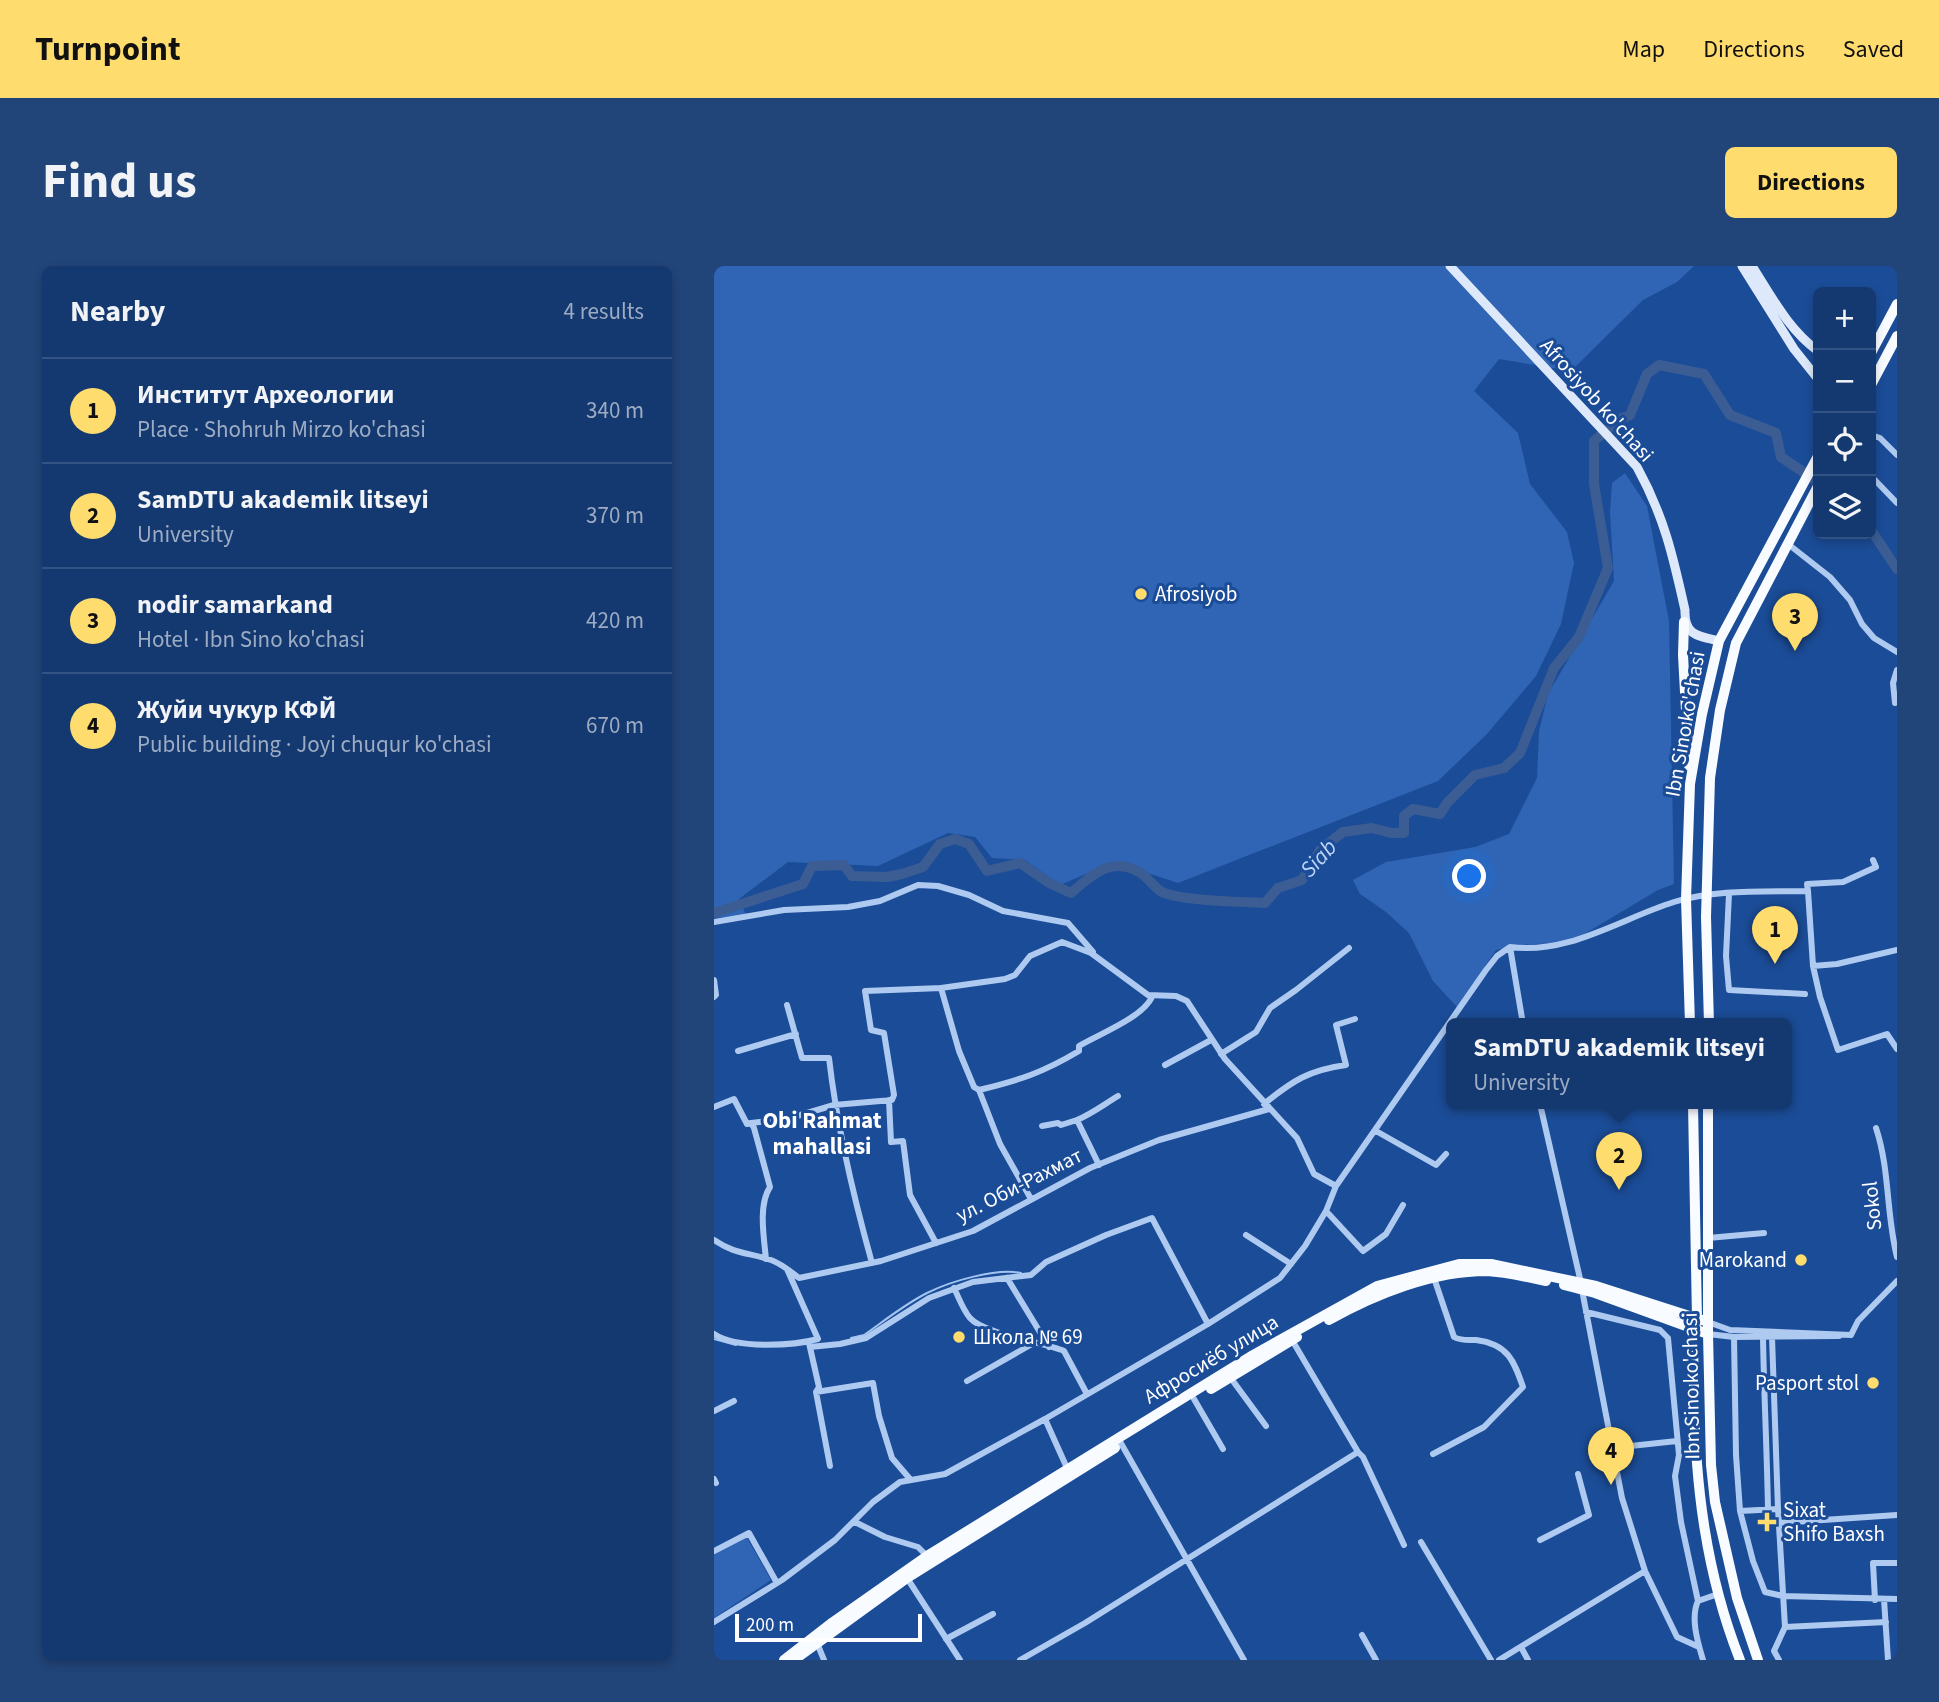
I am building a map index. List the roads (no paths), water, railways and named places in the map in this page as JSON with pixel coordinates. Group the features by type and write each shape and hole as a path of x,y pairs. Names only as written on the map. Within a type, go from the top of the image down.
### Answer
{"main road":[{"path":"1873,350 1897,304"},
{"path":"1876,376 1896,342"},
{"name":"Ibn Sino ko'chasi","path":"1690,1018 1686,899 1690,784 1718,641 1813,466"},
{"name":"Ibn Sino ko'chasi","path":"1709,1018 1707,894 1710,778 1720,710 1736,643 1813,496"},
{"path":"1684,622 1683,655 1690,784"},
{"path":"1718,641 1736,643"},
{"name":"Ibn Sino ko'chasi","path":"1693,1109 1695,1434 1699,1499 1718,1594 1740,1660"},
{"name":"Ibn Sino ko'chasi","path":"1708,1109 1711,1465 1715,1502 1737,1598 1758,1660"},
{"name":"Афросиёб улица","path":"784,1660 821,1630 927,1556 1014,1507 1253,1355 1377,1286 1459,1264 1491,1264 1581,1286 1695,1324 1708,1334"},
{"name":"Афросиёб улица","path":"1014,1507 1067,1468 1194,1399 1292,1340 1380,1296 1434,1278 1489,1271 1581,1286"},
{"name":"Афросиёб улица","path":"1695,1324 1708,1322"},
{"name":"Афросиёб улица","path":"794,1660 984,1525"}],"street":[{"name":"Afrosiyob ko'chasi","path":"1450,266 1637,467 1668,533 1685,610 1684,622"},
{"path":"1742,266 1794,349 1813,373"},
{"path":"1752,266 1787,321 1801,339 1817,350"},
{"path":"1876,437 1897,455"},
{"path":"1872,476 1897,503"},
{"path":"1788,544 1830,577 1850,600 1874,638 1897,652"},
{"path":"1684,622 1697,636 1718,641"},
{"path":"1895,704 1893,683 1897,670"},
{"path":"1873,860 1876,867 1843,882 1807,884 1813,966 1820,998 1838,1050 1886,1034 1897,1049"},
{"path":"714,922 784,910 848,907 880,901 918,885 938,886 969,895 1003,911 1068,923 1097,958"},
{"path":"1453,1018 1497,956 1510,947 1524,949 1571,942 1686,899 1707,894 1808,891"},
{"path":"1729,894 1726,957 1728,990 1805,994"},
{"path":"714,1107 734,1099 747,1124 787,1119 834,1105 892,1100 894,1096 884,1033 871,1030 865,991 942,988 1005,979 1015,975 1030,957 1062,943 1084,949 1143,993 1152,997 1176,996 1187,1002 1221,1054 1297,1138 1314,1174 1336,1186"},
{"path":"1510,947 1522,1018"},
{"path":"1221,1054 1256,1032 1270,1008 1349,948"},
{"path":"1813,966 1896,952"},
{"path":"714,980 714,997"},
{"path":"942,988 960,1051 974,1087 979,1090 1000,1144 1031,1199"},
{"path":"979,1090 1048,1069 1079,1051 1079,1046 1136,1014 1152,997"},
{"path":"787,1005 802,1058 829,1058 834,1105 851,1185 873,1263"},
{"path":"1267,1107 1289,1084 1306,1074 1346,1065 1336,1025 1355,1019"},
{"path":"714,1622 777,1583 835,1541 873,1502 900,1482 945,1474 1208,1324 1280,1278 1326,1211 1336,1186 1446,1029"},
{"path":"737,1051 796,1034"},
{"path":"1165,1065 1211,1040"},
{"path":"1042,1125 1060,1125 1077,1120 1100,1110 1118,1096"},
{"path":"889,1100 891,1142 902,1141 909,1195 936,1243"},
{"name":"ул. Оби-Рахмат","path":"786,1267 799,1279 873,1263 973,1231 1099,1164 1159,1140 1267,1107"},
{"path":"1541,1109 1581,1286 1622,1497 1645,1571 1677,1637 1699,1647"},
{"path":"1077,1120 1099,1164"},
{"path":"751,1123 770,1187 765,1194 766,1259"},
{"name":"Sokol","path":"1876,1128 1884,1151 1890,1225 1897,1257"},
{"path":"1376,1131 1436,1165 1446,1154"},
{"path":"1326,1211 1363,1251 1386,1234 1403,1205"},
{"path":"714,1334 735,1343 840,1344 866,1338 929,1298 973,1282 1031,1275 1045,1262 1152,1218 1208,1324"},
{"path":"1708,1238 1764,1233"},
{"path":"1246,1234 1291,1264"},
{"path":"714,1240 730,1251 766,1259 786,1267 818,1339 810,1344"},
{"path":"1007,1278 1049,1347"},
{"path":"1433,1454 1485,1427 1523,1387 1514,1359 1508,1353 1484,1342 1454,1337 1434,1278"},
{"path":"1851,1335 1858,1321 1897,1281"},
{"path":"954,1288 963,1308 973,1321 1032,1344 1064,1351 1087,1394"},
{"path":"1586,1312 1660,1330 1668,1338 1679,1455 1675,1476 1681,1522 1698,1601 1694,1615 1703,1660"},
{"path":"1708,1322 1730,1330 1851,1335"},
{"path":"1708,1334 1734,1338 1826,1338 1851,1335"},
{"path":"1763,1337 1763,1422 1768,1510"},
{"path":"1772,1337 1785,1627 1774,1651 1779,1660"},
{"path":"1734,1338 1740,1511 1761,1587 1771,1594 1897,1599"},
{"path":"1292,1340 1363,1457 1404,1545"},
{"path":"810,1344 819,1387 816,1392 831,1466"},
{"path":"967,1381 1032,1344"},
{"path":"1230,1377 1266,1426"},
{"path":"816,1392 873,1383 879,1416 892,1458 910,1479"},
{"path":"1194,1399 1223,1449"},
{"path":"714,1411 734,1401"},
{"path":"1045,1419 1067,1468"},
{"path":"1612,1448 1695,1434"},
{"path":"1120,1441 1244,1660"},
{"path":"1020,1660 1086,1623 1358,1452"},
{"path":"1540,1540 1589,1515 1578,1474"},
{"path":"1740,1511 1778,1509"},
{"path":"1779,1523 1897,1514"},
{"path":"855,1522 885,1537 918,1547 927,1556"},
{"path":"714,1551 748,1533 777,1583"},
{"path":"1421,1542 1491,1660"},
{"path":"1875,1600 1873,1563 1897,1563"},
{"path":"1499,1660 1645,1571"},
{"path":"907,1578 960,1660"},
{"path":"1698,1601 1718,1594"},
{"path":"1884,1599 1888,1660"},
{"path":"946,1639 993,1614"},
{"path":"1785,1627 1886,1622"},
{"path":"1362,1635 1376,1660"},
{"path":"817,1643 824,1660"},
{"path":"1521,1647 1528,1660"}],"waterway":[{"name":"Siab","path":"714,913 803,884 812,866 844,865 852,876 887,877 902,874 923,867 940,844 955,839 969,844 987,871 1020,863 1049,883 1071,893 1104,869 1122,866 1142,874 1159,890 1171,895 1265,903 1278,888 1302,880 1320,850 1343,832 1372,828 1404,833 1404,816 1413,809 1440,814 1447,803 1475,775 1504,768 1520,753 1554,668 1579,637 1608,568 1594,484 1594,441 1620,419 1630,415 1647,374 1659,365 1704,374 1730,415 1776,433 1781,457 1813,479"},
{"name":"Siab","path":"1876,538 1897,569"},
{"path":"851,1338 864,1335 911,1302 948,1284 999,1272 1021,1273"},
{"path":"714,1339 736,1345"}],"place":[{"name":"Afrosiyob","path":"1141,594"},
{"name":"nodir samarkand","path":"1795,651"},
{"name":"Институт Археологии","path":"1775,964"},
{"name":"SamDTU akademik litseyi","path":"1619,1190"},
{"name":"Marokand","path":"1801,1260"},
{"name":"Школа № 69","path":"959,1337"},
{"name":"Pasport stol","path":"1873,1383"},
{"name":"Жуйи чукур КФЙ","path":"1611,1485"},
{"name":"Sixat Shifo Baxsh","path":"1767,1522"}],"district":[{"name":"Obi Rahmat mahallasi","path":"822,1133"}]}
